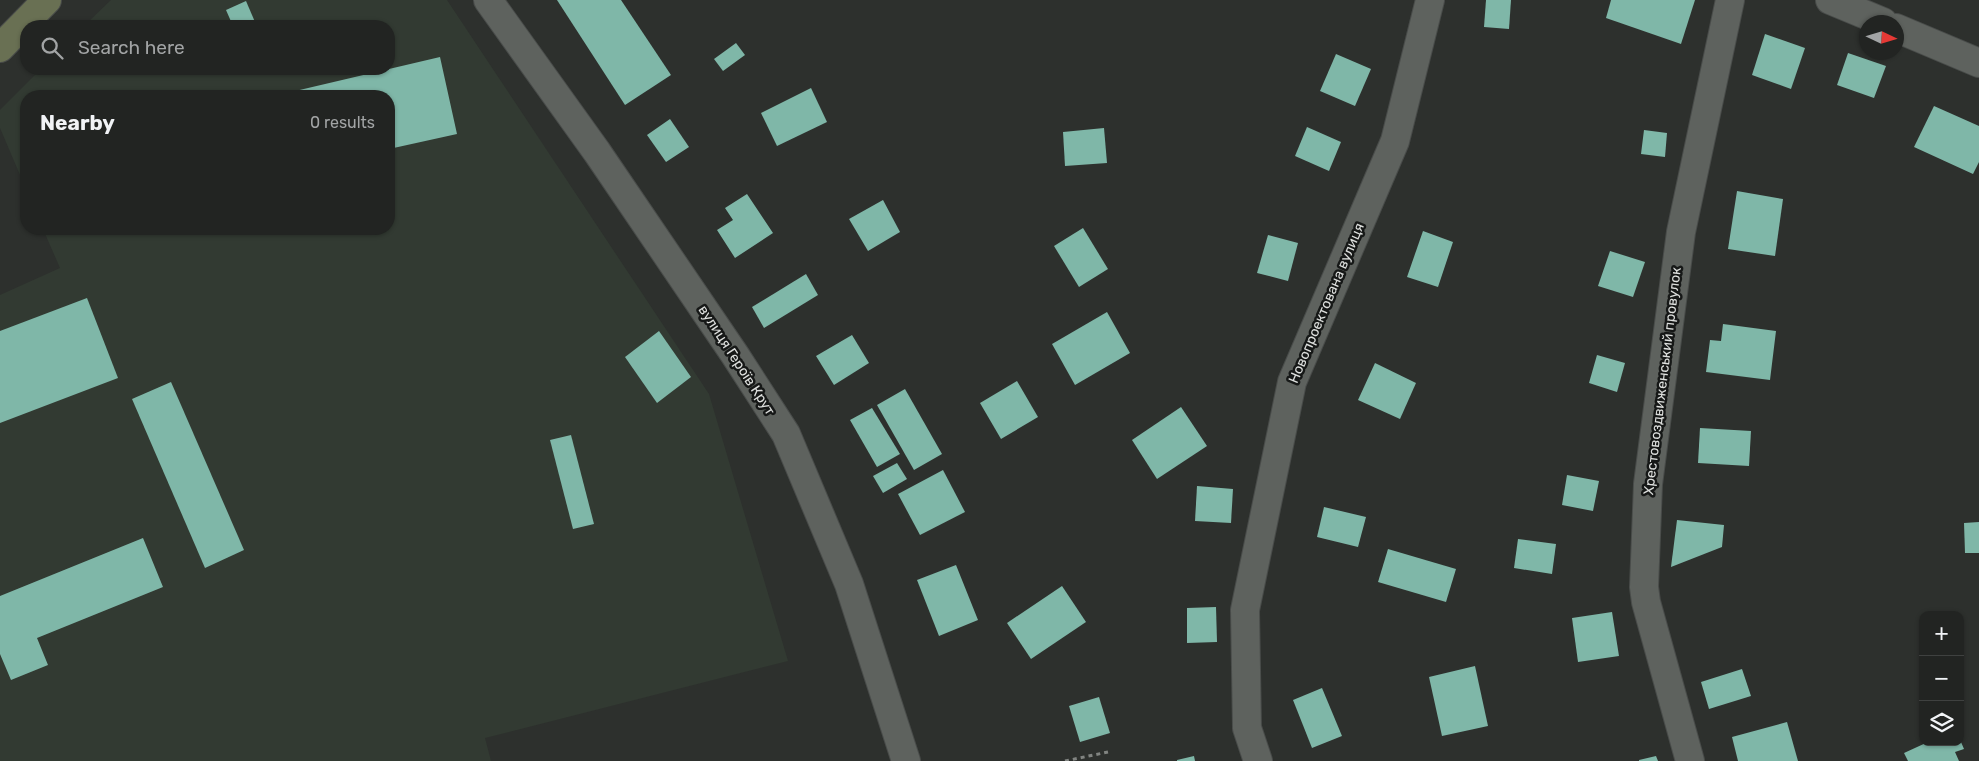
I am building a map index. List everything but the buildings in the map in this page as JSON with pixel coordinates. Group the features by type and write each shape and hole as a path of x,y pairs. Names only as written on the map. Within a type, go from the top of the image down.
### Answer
{"main road":[{"path":"27,20 47,0"},
{"path":"0,48 20,28"}],"street":[{"name":"вулиця Героїв Крут","path":"488,0 618,183 735,355 786,434 848,584 906,761"},
{"name":"Новопроектована вулиця","path":"1258,761 1247,728 1245,610 1292,382 1395,140 1430,0"},
{"name":"Хрестовоздвиженський провулок","path":"1690,761 1646,602 1644,587 1648,484 1681,232 1730,0"},
{"path":"1830,0 1866,15"},
{"path":"1904,31 1979,64"}],"path":[{"path":"1065,761 1108,752"}],"shaded area":[{"path":"111,0 447,0 709,394 788,661 485,738 491,761 0,761 0,295 60,268 46,235 395,235 395,90 20,90 35,75 395,75 395,20 90,20"},
{"path":"20,90 20,175 0,128 0,110"}]}
